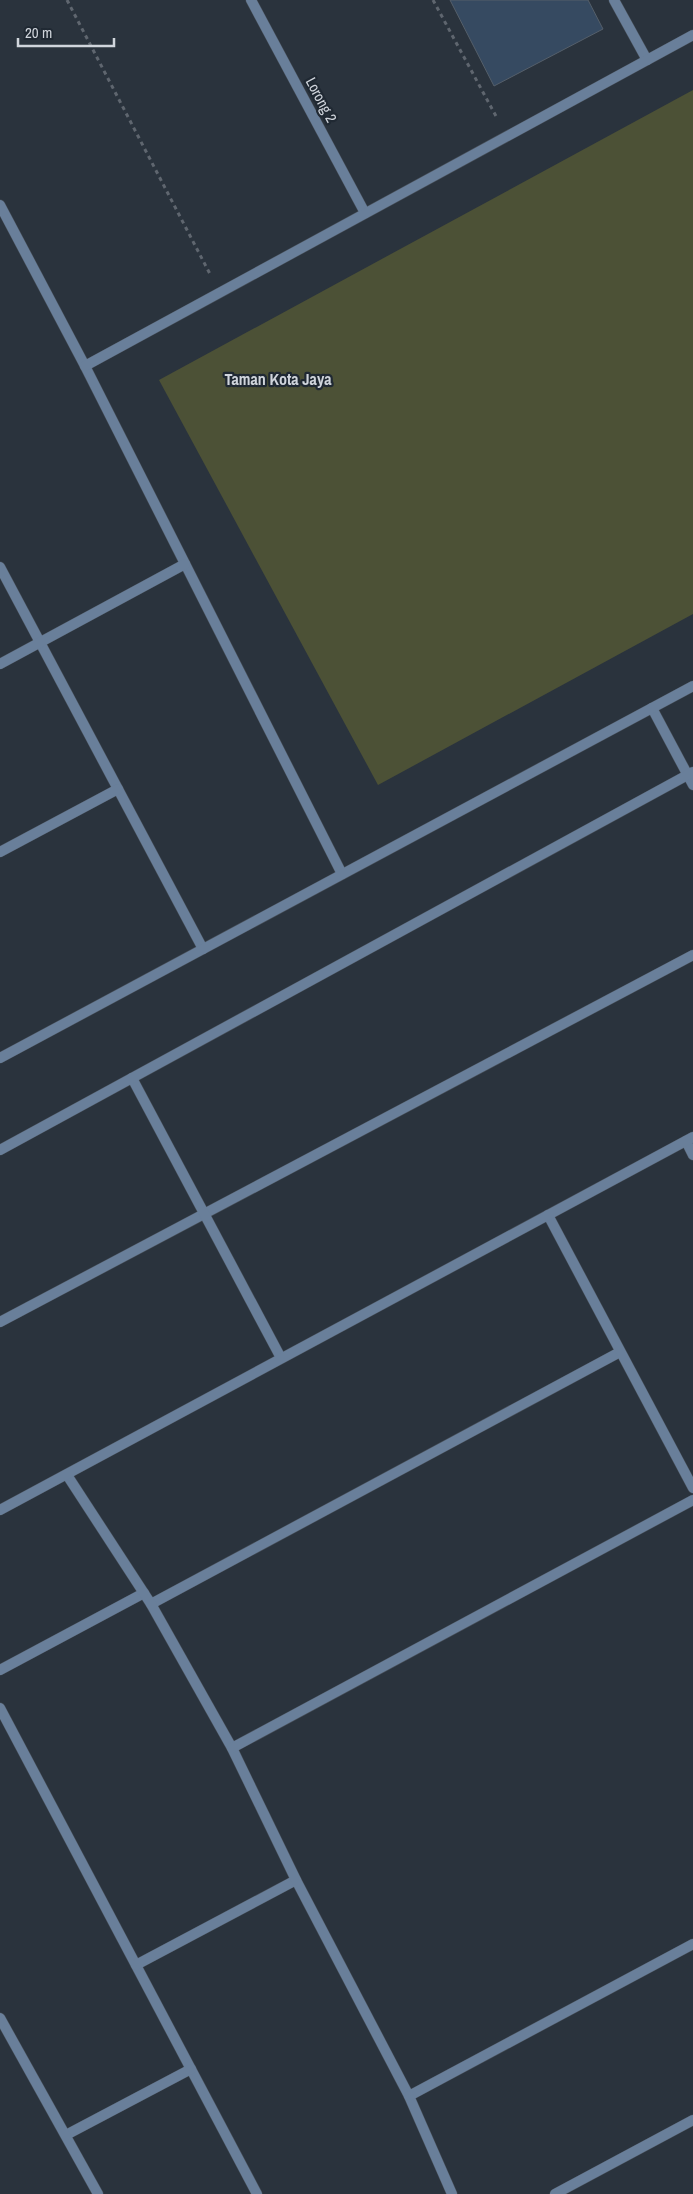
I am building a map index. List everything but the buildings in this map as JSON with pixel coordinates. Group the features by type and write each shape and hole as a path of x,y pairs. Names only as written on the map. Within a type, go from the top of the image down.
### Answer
{"street":[{"name":"Lorong 2","path":"251,0 365,214"},
{"path":"614,0 647,60"},
{"path":"85,366 693,35"},
{"path":"0,205 85,366 342,874"},
{"path":"0,664 185,564"},
{"path":"0,567 203,949"},
{"path":"0,1058 693,686"},
{"path":"652,708 690,774 693,785"},
{"path":"0,1150 690,774"},
{"path":"0,852 118,789"},
{"path":"0,1322 693,955"},
{"path":"132,1078 281,1358"},
{"path":"0,1510 689,1139 693,1155"},
{"path":"548,1215 693,1488"},
{"path":"150,1604 620,1352"},
{"path":"67,1475 144,1593 232,1748 296,1880 409,2096 452,2194"},
{"path":"232,1748 693,1500"},
{"path":"0,1670 144,1593"},
{"path":"0,1708 257,2194"},
{"path":"136,1966 296,1880"},
{"path":"409,2096 693,1944"},
{"path":"0,2018 98,2194"},
{"path":"66,2135 191,2069"},
{"path":"555,2194 693,2120"}],"path":[{"path":"67,0 220,293"},
{"path":"433,0 507,136"}],"green space":[{"path":"693,90 693,614 378,785 159,380"}],"district":[{"name":"Taman Kota Jaya","path":"278,379"}]}
